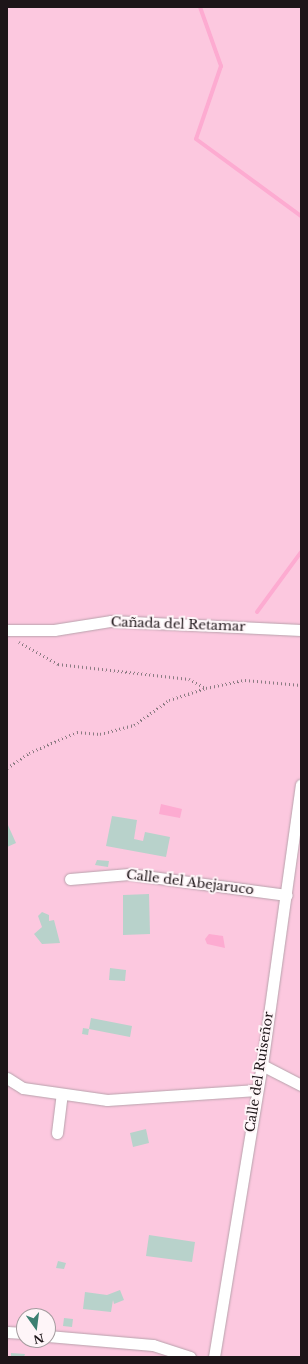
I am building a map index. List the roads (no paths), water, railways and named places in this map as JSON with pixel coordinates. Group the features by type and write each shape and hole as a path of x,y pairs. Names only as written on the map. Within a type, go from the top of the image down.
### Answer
{"street":[{"name":"Cañada del Retamar","path":"10,635 110,621 301,630"},
{"name":"Calle del Ruiseñor","path":"214,1357 262,1065 287,895 297,843 301,785"},
{"name":"Calle del Abejaruco","path":"70,879 129,874 287,895"},
{"path":"262,1065 301,1085"},
{"path":"7,1078 23,1088 107,1100 257,1090"},
{"path":"57,1133 62,1094"},
{"path":"56,1337 153,1345 190,1357"}],"waterway":[{"path":"200,7 221,66 196,139 301,216"},
{"path":"257,612 301,552"}]}
